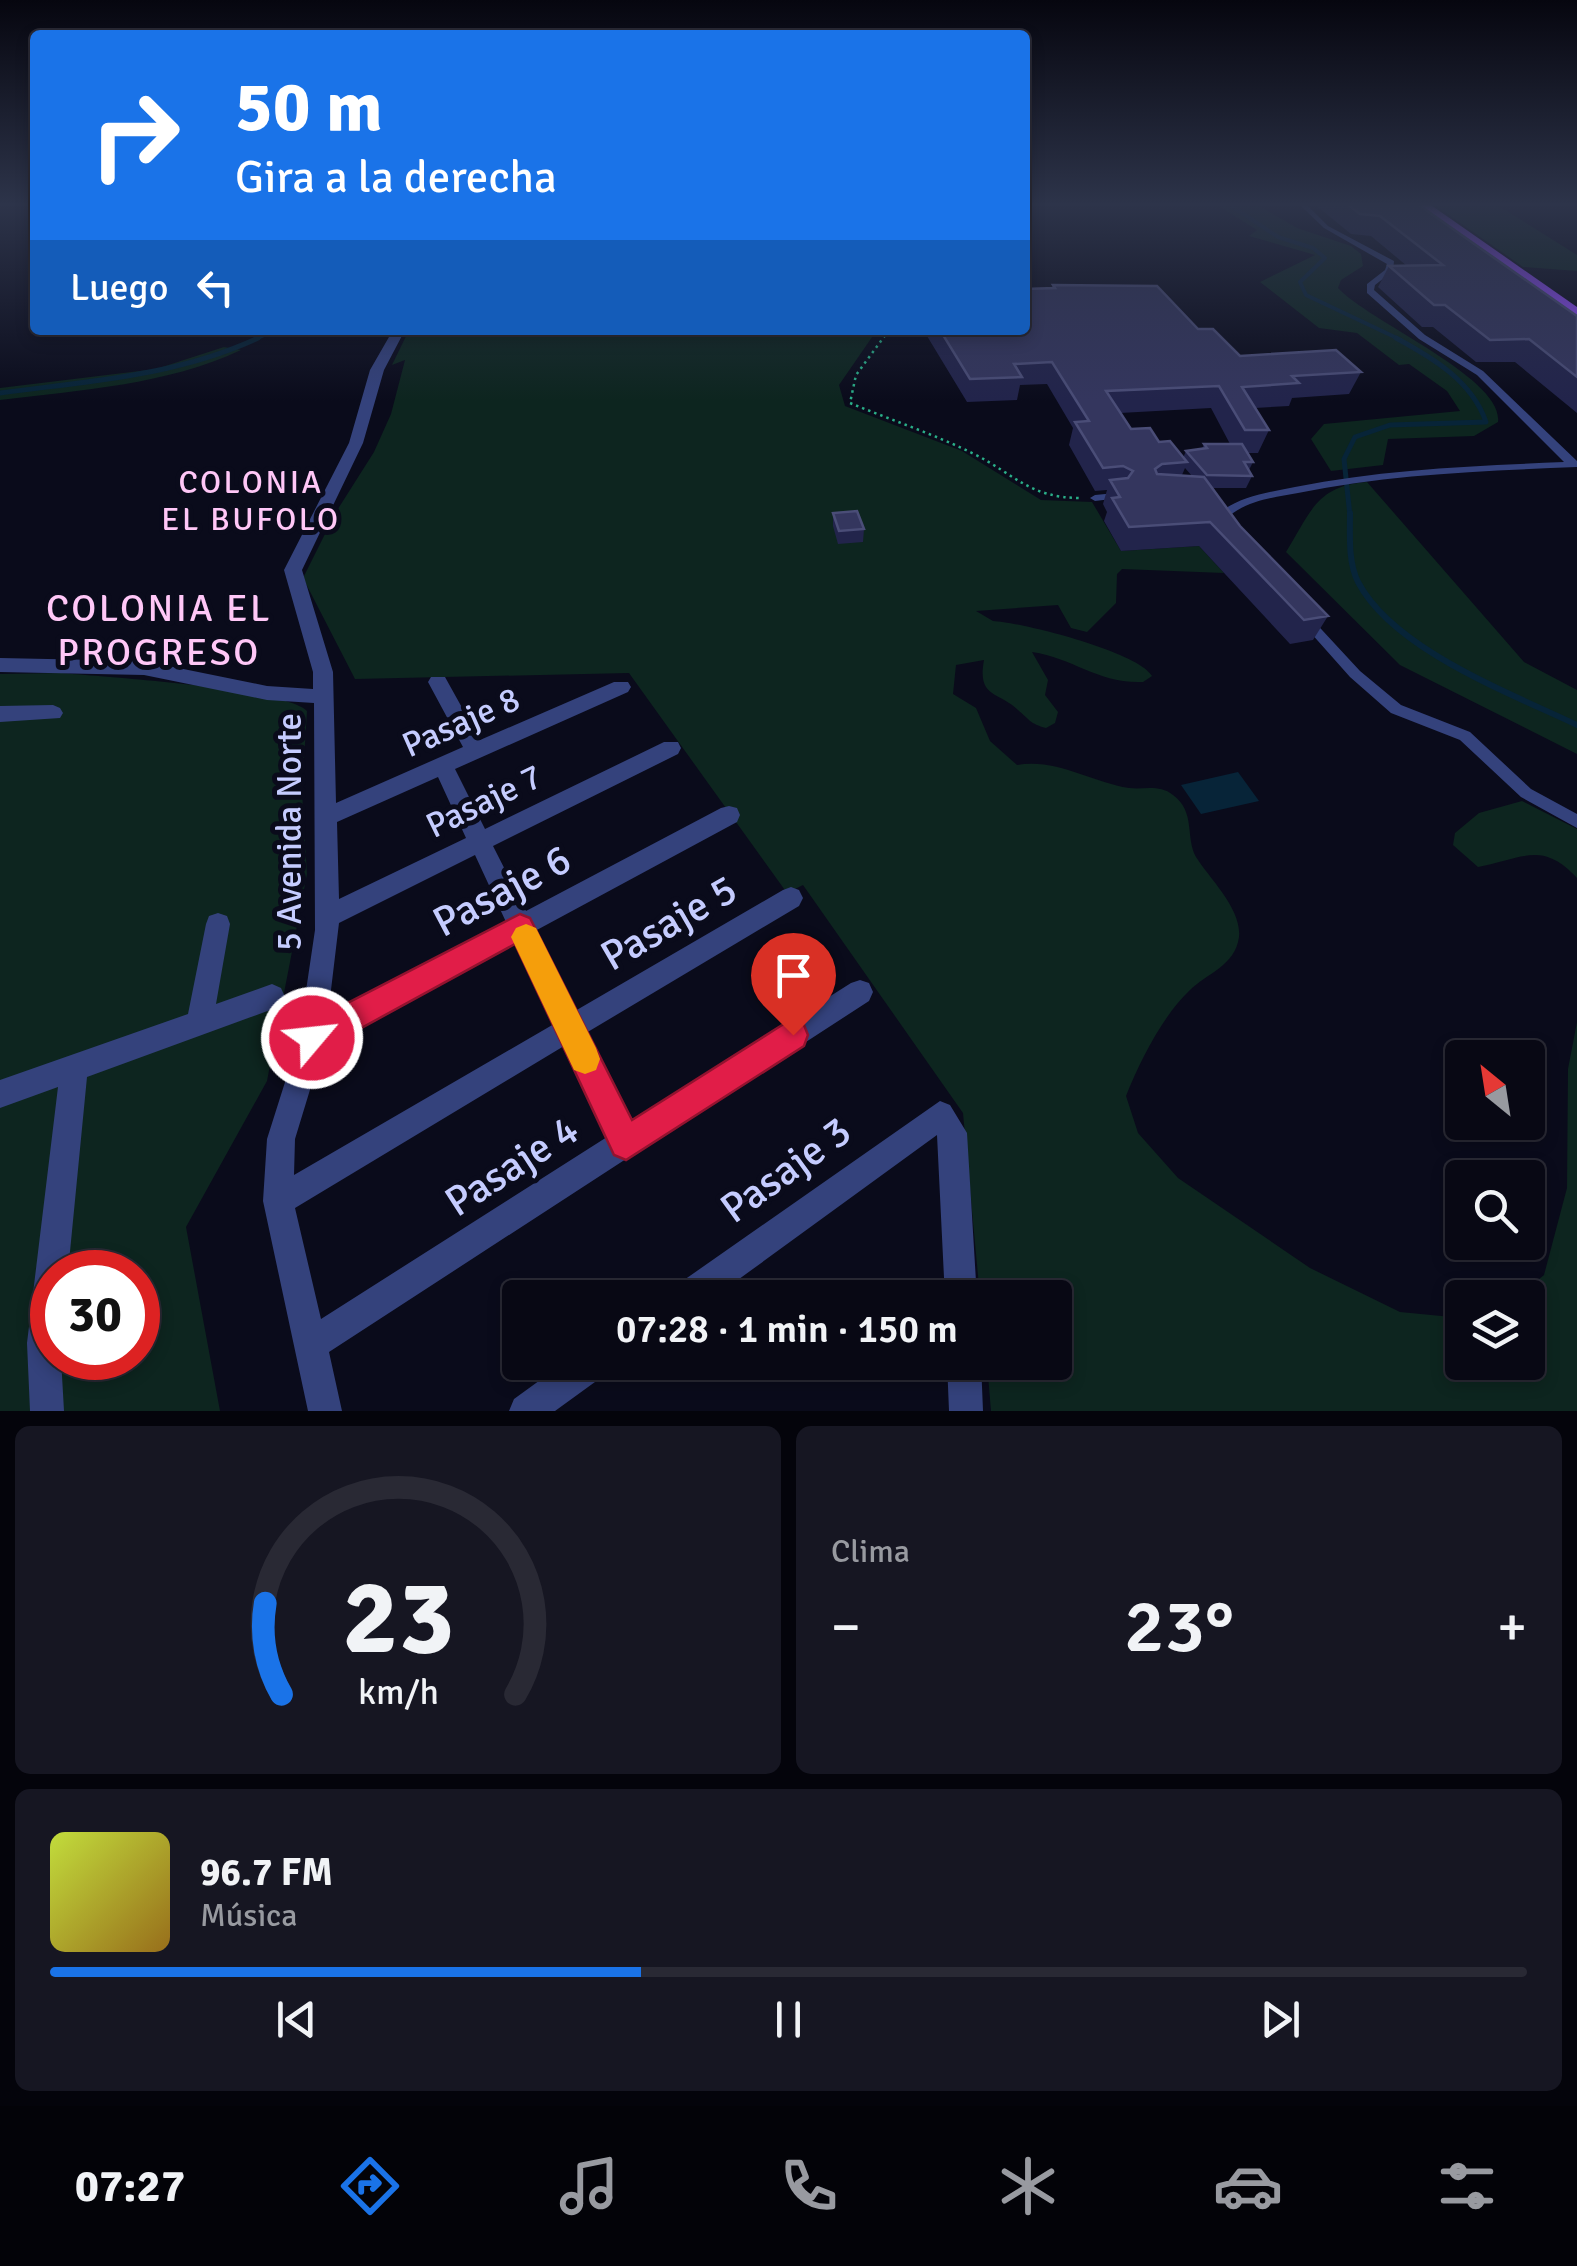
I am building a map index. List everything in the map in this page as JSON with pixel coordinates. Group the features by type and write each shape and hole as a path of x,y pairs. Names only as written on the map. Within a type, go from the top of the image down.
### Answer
{"main road":[{"path":"1511,269 1577,315"}],"street":[{"name":"5 Avenida Norte","path":"325,1411 278,1201 281,1140 312,1038 327,917 325,696 318,651 293,570 356,443 377,370 396,335"},
{"path":"0,665 144,668 267,693 325,696"},
{"path":"438,682 476,751"},
{"name":"Pasaje 8","path":"328,816 621,687"},
{"path":"0,714 53,713"},
{"name":"Pasaje 7","path":"327,917 671,748"},
{"path":"442,766 626,1143"},
{"name":"Pasaje 6","path":"312,1038 728,815"},
{"name":"Pasaje 5","path":"278,1201 792,898"},
{"path":"200,1022 218,924"},
{"name":"Pasaje 4","path":"310,1346 860,992"},
{"path":"0,1094 272,997"},
{"path":"47,1411 44,1343 74,1068"},
{"name":"Pasaje 3","path":"710,1280 940,1115 953,1134 959,1280"},
{"path":"526,1411 569,1380"},
{"path":"965,1380 966,1411"}],"lane":[{"path":"1390,269 1369,287 1379,301 1422,337 1480,374 1575,464"},
{"path":"1228,533 1220,518 1224,506 1377,473 1575,464"},
{"path":"1095,498 1116,496"},
{"path":"1301,614 1354,674 1396,709 1464,736 1526,793 1577,822"}],"path":[{"path":"886,335 850,388 849,400 856,408 964,450 1042,494 1095,498"}],"green space":[{"path":"1287,269 1359,269 1341,280 1338,288 1480,387 1494,405 1498,422 1474,436 1388,439 1383,465 1331,471 1311,439 1324,424 1460,411 1447,391 1409,364 1399,365 1357,333 1319,328 1260,282"},
{"path":"407,335 874,335 839,385 845,406 962,451 1041,500 1092,502 1121,551 1199,546 1224,573 1122,569 1117,574 1116,603 1087,632 1071,628 1058,605 976,611 993,621 1053,633 1126,658 1152,676 1143,682 1113,679 1032,652 1048,680 1045,695 1058,712 1055,723 1046,728 1033,723 986,688 984,660 956,665 953,694 976,708 990,741 1017,765 1046,765 1115,785 1157,788 1173,795 1185,809 1196,857 1224,894 1239,926 1232,955 1170,1013 1132,1083 1126,1096 1138,1133 1178,1178 1310,1268 1400,1312 1445,1316 1445,1380 1545,1380 1545,1280 1538,1280 1544,1275 1567,1188 1568,1069 1577,1022 1577,1411 991,1411 988,1380 1072,1380 1072,1280 978,1280 963,1113 803,885 787,893 629,673 355,679 303,578 336,512 374,452 391,414 405,360 392,365"},
{"path":"224,347 241,350 153,379 0,400 0,388 156,369"},
{"path":"1367,482 1524,662 1577,690 1577,754 1400,665 1286,552 1309,513 1326,495"},
{"path":"62,673 192,685 292,703 307,711 302,792 307,874 267,1081 186,1227 220,1411 0,1411 0,674"},
{"path":"1522,801 1577,829 1577,878 1553,859 1542,856 1530,855 1478,867 1453,845 1455,833 1479,813"}],"water":[{"path":"1238,772 1259,801 1201,814 1181,785"}],"building":[{"path":"1392,269 1510,269 1577,316 1577,377 1529,339 1490,340 1445,305 1434,305"},
{"path":"1053,285 1157,286 1198,329 1213,329 1240,356 1336,350 1361,372 1292,376 1299,383 1242,387 1269,430 1245,430 1219,386 1106,391 1131,429 1150,428 1159,442 1170,441 1187,462 1162,464 1155,469 1157,474 1204,477 1240,526 1328,616 1304,620 1210,522 1129,527 1112,498 1120,497 1110,480 1128,478 1133,471 1123,466 1103,468 1075,422 1089,421 1052,362 1014,364 1022,377 970,379 943,335 1030,335 1030,289 1055,288"},
{"path":"1204,444 1242,444 1253,462 1244,462 1252,476 1207,475 1186,451 1207,448"},
{"path":"857,511 864,529 839,531 833,513"}],"waterway":[{"path":"1314,269 1300,282 1306,295 1401,340"},
{"path":"253,340 264,335"},
{"path":"0,393 164,369 258,338"},
{"path":"1350,516 1344,459 1355,437 1390,425 1486,422 1480,407 1461,383 1396,338"},
{"path":"1350,513 1351,557 1358,582 1398,629 1456,667 1577,725"}],"slow traffic":[{"path":"526,937 585,1059"}],"district":[{"name":"COLONIA EL BUFOLO","path":"251,500"},
{"name":"COLONIA EL PROGRESO","path":"159,630"}],"route":[{"path":"312,1038 520,927 626,1143 793,1035"}]}
